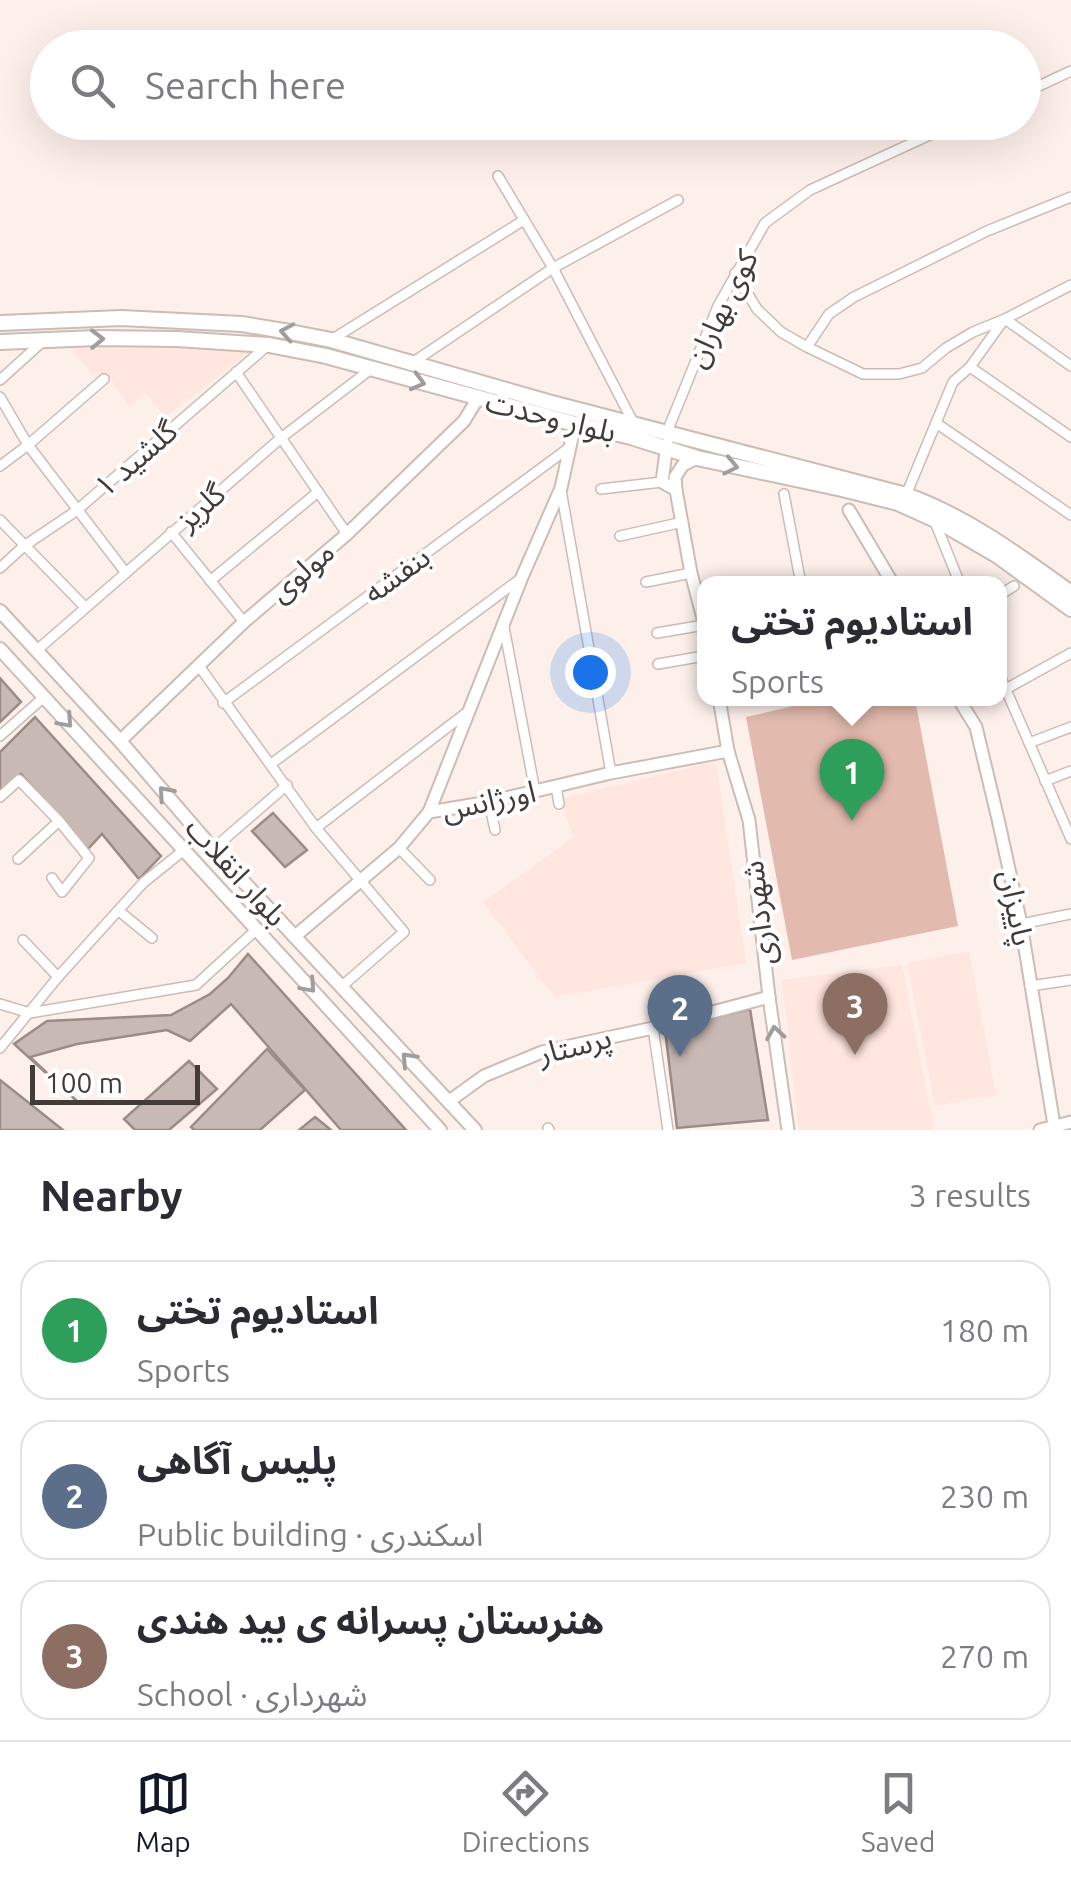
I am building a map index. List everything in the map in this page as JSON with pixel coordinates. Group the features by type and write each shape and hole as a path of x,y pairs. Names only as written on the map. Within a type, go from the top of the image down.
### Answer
{"main road":[{"name":"بلوار وحدت","path":"0,324 121,318 242,324 331,340 548,402 906,495 953,515 1001,543 1071,593"},
{"name":"بلوار وحدت","path":"0,342 177,339 269,345 326,356 697,458 898,504 934,519 998,556 1071,609"},
{"name":"بلوار انقلاب","path":"4,618 475,1130"},
{"name":"بلوار انقلاب","path":"0,649 440,1130"},
{"path":"416,1104 448,1102"}],"street":[{"path":"1041,85 1071,71"},
{"name":"کوی بهاران","path":"667,432 718,306 765,223 810,190 919,140"},
{"path":"498,176 553,268 633,422"},
{"path":"807,347 828,314 854,298 987,232 1071,196"},
{"path":"412,364 553,268 678,200"},
{"path":"331,340 524,220"},
{"path":"736,274 756,310 781,332 864,374 898,374 922,368 960,340 1071,285"},
{"path":"1005,319 1071,366"},
{"path":"906,495 953,382 970,367 1005,319"},
{"path":"0,380 46,340"},
{"name":"گلشید ۱","path":"0,568 24,546 76,511 269,345"},
{"path":"970,367 1071,437"},
{"name":"گلریز","path":"36,651 281,438 371,369"},
{"path":"236,372 347,534"},
{"path":"0,466 104,379"},
{"path":"0,397 28,446 126,573"},
{"name":"مولوی","path":"120,741 464,422 478,398"},
{"path":"936,423 1071,515"},
{"path":"429,812 560,488 575,424"},
{"path":"662,482 667,432"},
{"name":"بنفشه","path":"224,703 570,447"},
{"path":"697,458 683,464 675,476 697,597"},
{"path":"601,490 662,482 676,490"},
{"path":"560,488 610,773"},
{"path":"210,581 318,492"},
{"path":"784,494 799,576"},
{"path":"850,510 888,576"},
{"path":"934,519 957,576"},
{"path":"0,520 84,607"},
{"path":"620,536 683,522"},
{"path":"171,532 244,622"},
{"path":"646,582 691,573"},
{"path":"271,764 522,577"},
{"path":"1007,590 1014,586"},
{"path":"504,624 535,791"},
{"path":"657,633 697,625"},
{"path":"1007,688 1071,653"},
{"path":"658,664 697,657"},
{"path":"199,666 316,828 404,932 341,987"},
{"path":"1007,691 1071,839"},
{"path":"0,736 44,696"},
{"name":"شهرداری","path":"720,706 728,751 748,820 788,1130"},
{"name":"پاییزان","path":"963,706 976,727 1021,924 1054,1125"},
{"path":"316,828 468,712"},
{"path":"1029,743 1071,726"},
{"name":"اورژانس","path":"294,937 398,848 429,812 728,751"},
{"path":"1045,781 1071,771"},
{"path":"0,797 19,780 89,858 62,892 52,878"},
{"path":"213,849 287,785"},
{"path":"556,786 559,804"},
{"path":"490,802 496,830"},
{"path":"18,859 59,821"},
{"path":"398,848 430,880"},
{"path":"0,1048 143,883 184,850"},
{"path":"119,910 152,938"},
{"path":"1021,924 1071,914"},
{"path":"0,1004 30,1013 196,984 256,929"},
{"path":"23,940 58,977"},
{"path":"1030,986 1071,980"},
{"name":"پرستار","path":"448,1102 484,1076 542,1052 769,997"},
{"path":"653,1028 668,1130"},
{"path":"1040,1130 1071,1122"}],"shaded area":[{"path":"263,342 165,417 145,393 129,406 107,374 96,379 67,344"},
{"path":"794,706 916,706 958,926 792,960 746,717"},
{"path":"716,761 746,963 554,997 483,902 574,837 560,799"},
{"path":"969,951 996,1095 935,1106 907,963"},
{"path":"902,965 934,1130 799,1130 782,980"}],"building":[{"path":"0,678 21,702 0,722"},
{"path":"35,717 161,856 139,879 102,834 88,849 21,774 0,791 0,752"},
{"path":"273,813 307,850 285,867 252,831"},
{"path":"248,954 406,1130 341,1130 231,1004 190,1041 167,1030 77,1044 30,1057 79,1103 14,1044 47,1021 171,1015 210,994"},
{"path":"750,1009 768,1120 677,1128 665,1030"},
{"path":"267,1049 305,1090 260,1130 194,1130 191,1127"},
{"path":"189,1061 217,1089 169,1130 135,1130 124,1119"},
{"path":"0,1080 63,1130 0,1130"},
{"path":"315,1117 331,1130 299,1130"}],"place":[{"name":"استادیوم تختی","path":"852,821"},
{"name":"هنرستان پسرانه ی بید هندی","path":"855,1055"},
{"name":"پلیس آگاهی","path":"680,1057"}]}
